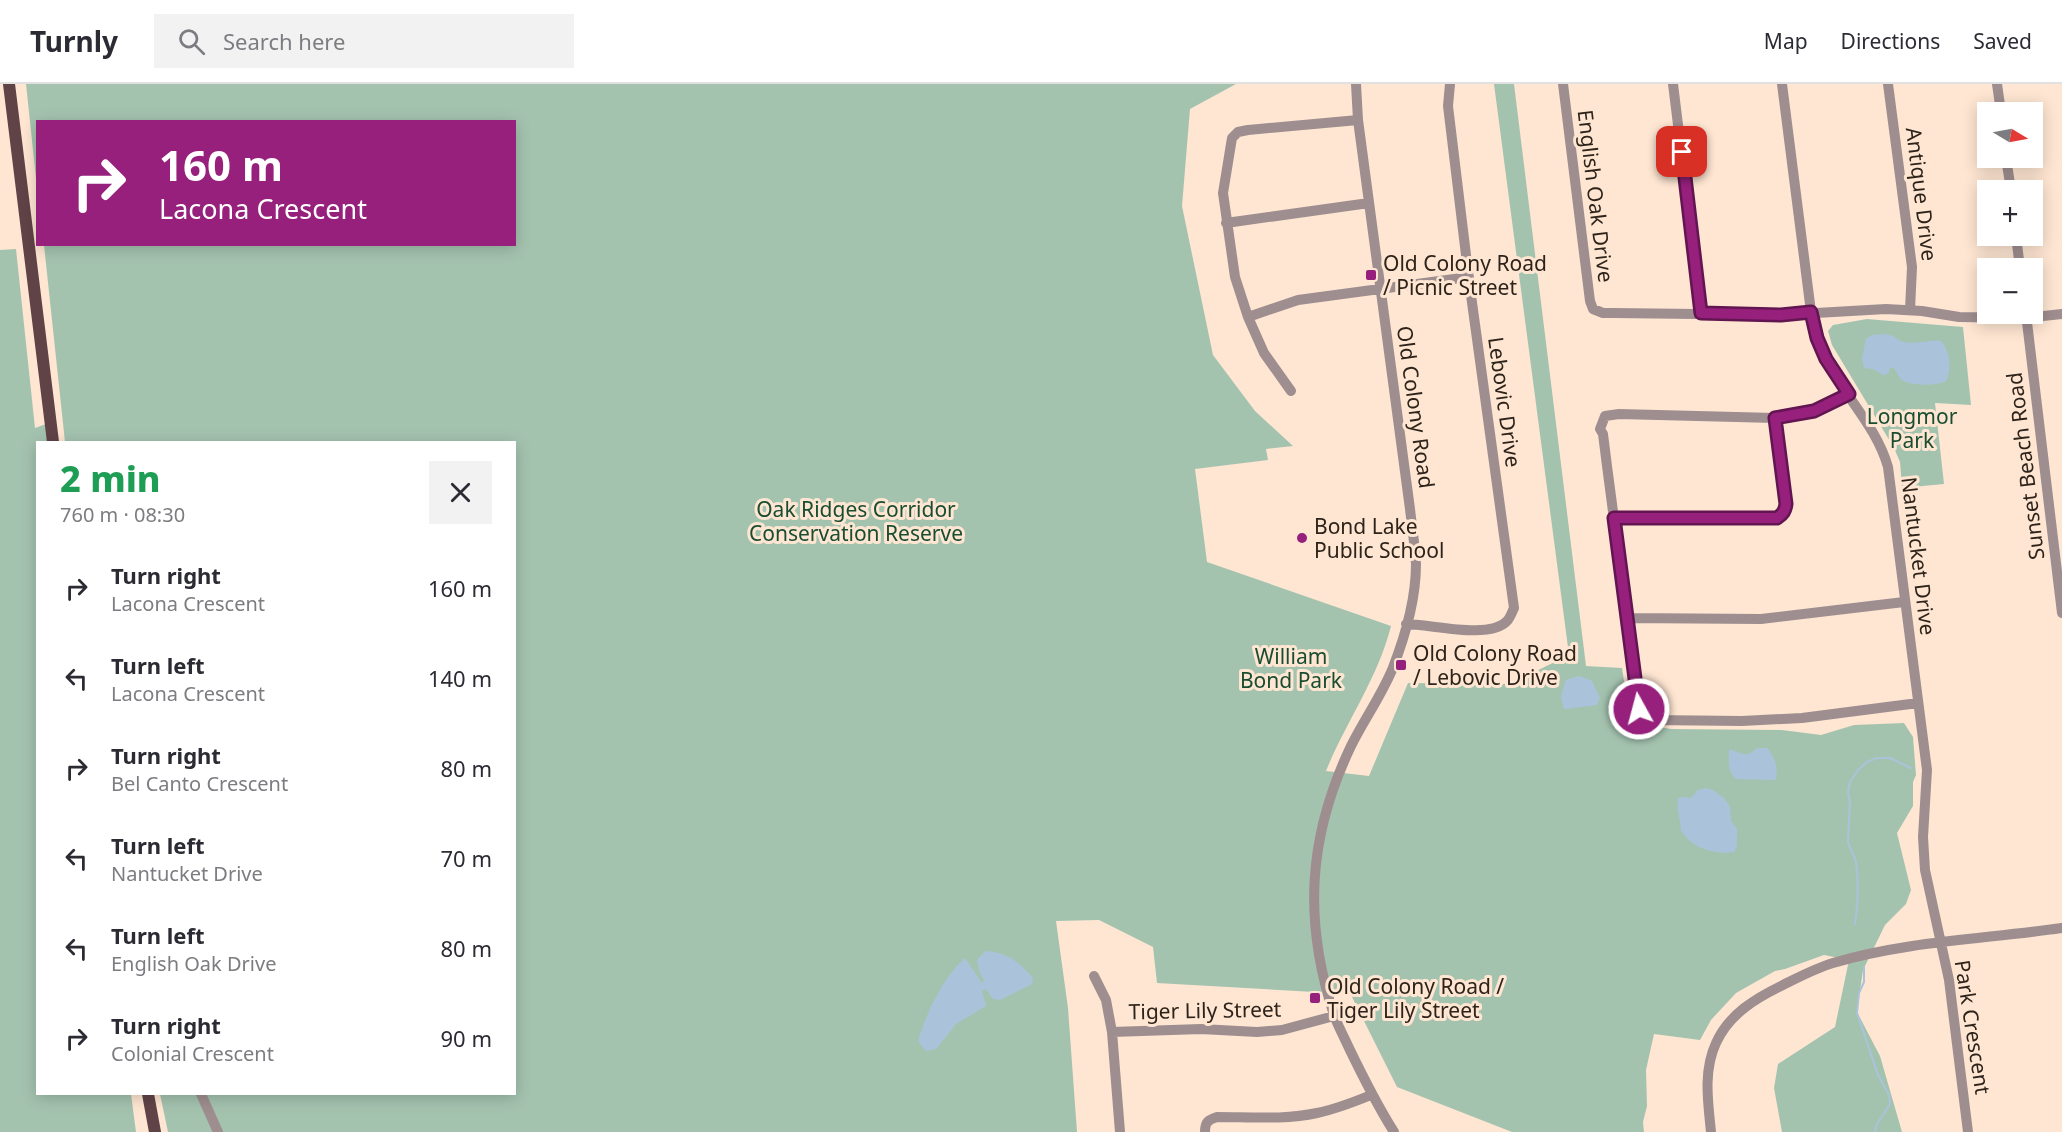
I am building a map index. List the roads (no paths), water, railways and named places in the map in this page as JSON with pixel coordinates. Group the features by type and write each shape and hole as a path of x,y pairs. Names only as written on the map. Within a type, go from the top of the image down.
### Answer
{"main road":[{"path":"9,84 53,441"},
{"path":"148,1095 155,1132"}],"street":[{"name":"Old Colony Road","path":"1356,84 1358,120 1416,564 1406,624 1391,671 1351,747 1335,787 1317,850 1313,903 1316,939 1334,1016 1371,1095 1394,1132"},
{"name":"Lebovic Drive","path":"1406,624 1478,630 1496,627 1507,620 1514,608 1448,106 1450,84"},
{"name":"English Oak Drive","path":"1563,84 1589,293 1593,309 1603,313 1781,315 1867,309 1910,310 1959,317 1977,317"},
{"path":"1673,84 1701,313"},
{"name":"Nantucket Drive","path":"1782,84 1811,312 1817,338 1826,359 1876,436 1888,467 1927,770 1923,837 1925,870 1940,944"},
{"name":"Antique Drive","path":"1887,84 1912,267 1910,310"},
{"path":"1997,84 2000,102"},
{"path":"1291,391 1264,353 1248,317 1235,277 1223,193 1232,138 1238,132 1358,120"},
{"path":"1226,223 1369,202"},
{"path":"1248,317 1298,300 1469,277"},
{"name":"English Oak Drive","path":"2043,315 2062,314"},
{"name":"Sunset Beach Road","path":"2027,324 2056,520 2062,613"},
{"path":"1849,394 1814,411 1775,418 1619,414 1605,416 1600,429 1603,434 1639,709 1642,716 1650,720 1742,721 1802,718 1918,703"},
{"path":"1614,518 1777,518 1782,515 1786,504 1775,418"},
{"path":"1627,618 1761,619 1904,602"},
{"name":"Park Crescent","path":"1968,1132 1949,980 1940,944 2062,928"},
{"path":"1711,1132 1707,1095 1708,1064 1716,1041 1734,1016 1758,997 1832,963 1862,955 1940,944"},
{"path":"1094,976 1106,1000 1112,1032 1120,1132"},
{"name":"Tiger Lily Street","path":"1112,1032 1201,1029 1257,1032 1282,1030 1334,1016"},
{"path":"201,1095 218,1132"},
{"path":"1205,1132 1205,1124 1209,1119 1217,1117 1280,1117 1316,1113 1371,1095"}],"water":[{"path":"1884,334 1910,343 1941,341 1949,360 1946,381 1917,384 1901,379 1894,368 1890,368 1888,374 1883,375 1873,369 1864,368 1862,358 1866,339 1872,335"},
{"path":"1579,676 1592,681 1600,698 1597,705 1564,709 1561,696 1566,680"},
{"path":"1757,748 1767,748 1772,755 1777,770 1776,779 1736,779 1730,769 1729,749 1747,754"},
{"path":"1706,788 1724,798 1730,807 1731,821 1737,829 1737,846 1734,852 1704,849 1691,842 1681,831 1678,798 1691,798 1698,790"},
{"path":"985,951 1000,953 1023,967 1033,978 1032,984 1000,1000 993,999 986,989 982,991 986,1006 956,1024 936,1049 926,1051 918,1041 943,985 965,958 982,983 984,981 977,960"}],"waterway":[{"path":"1855,924 1858,878 1855,860 1848,841 1850,782 1859,769 1867,762 1877,758 1890,758 1911,768"},
{"path":"1864,967 1864,982 1859,993 1857,1013 1878,1075 1889,1095 1890,1104 1877,1124 1875,1132"}],"place":[{"name":"Old Colony Road / Picnic Street","path":"1371,275"},
{"name":"Bond Lake Public School","path":"1302,538"},
{"name":"Old Colony Road / Lebovic Drive","path":"1401,665"},
{"name":"Old Colony Road / Tiger Lily Street","path":"1315,998"}],"park label":[{"name":"Longmor Park","path":"1912,428"},
{"name":"Oak Ridges Corridor Conservation Reserve","path":"856,521"},
{"name":"William Bond Park","path":"1291,668"}]}
